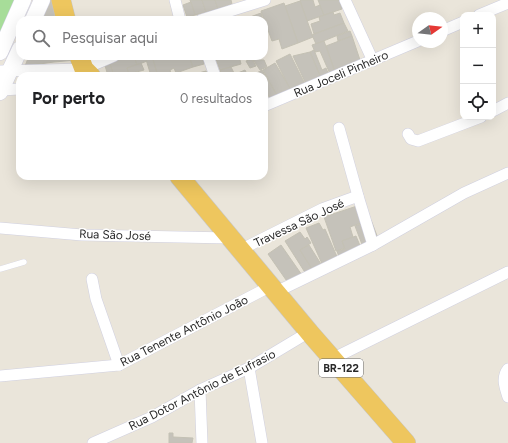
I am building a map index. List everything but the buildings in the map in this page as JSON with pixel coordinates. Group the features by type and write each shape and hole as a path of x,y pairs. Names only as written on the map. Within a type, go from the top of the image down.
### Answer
{"highway":[{"path":"61,0 65,16"},
{"name":"BR-122","path":"182,180 309,332 406,443"}],"main road":[{"path":"0,52 23,0"},
{"path":"35,16 42,0"},
{"path":"0,91 5,71 16,55"}],"street":[{"path":"176,0 179,16"},
{"path":"214,16 265,0"},
{"path":"345,0 373,61"},
{"path":"486,12 508,3"},
{"path":"448,28 460,23"},
{"name":"Rua Joceli Pinheiro","path":"268,104 412,44"},
{"path":"5,71 84,67 103,60"},
{"path":"209,60 214,72"},
{"path":"0,91 16,89"},
{"path":"496,109 508,103"},
{"path":"408,134 411,139 418,141 473,120"},
{"name":"Travessa São José","path":"339,128 373,245"},
{"name":"Rua Tenente Antônio João","path":"0,376 119,365 273,289 373,245 464,193 508,173"},
{"name":"Travessa São José","path":"235,244 358,196"},
{"name":"Rua São José","path":"0,228 82,235 235,244"},
{"path":"332,359 508,272"},
{"path":"92,279 96,299 119,365"},
{"name":"Rua Dotor Antônio de Eufrasio","path":"95,442 152,417 200,390 249,368 309,332"},
{"path":"249,368 262,443"},
{"path":"508,369 504,374 503,380 508,397"},
{"path":"200,390 202,443"}],"lane":[{"path":"0,269 24,262"}],"green space":[{"path":"0,0 23,0 0,49"}]}
